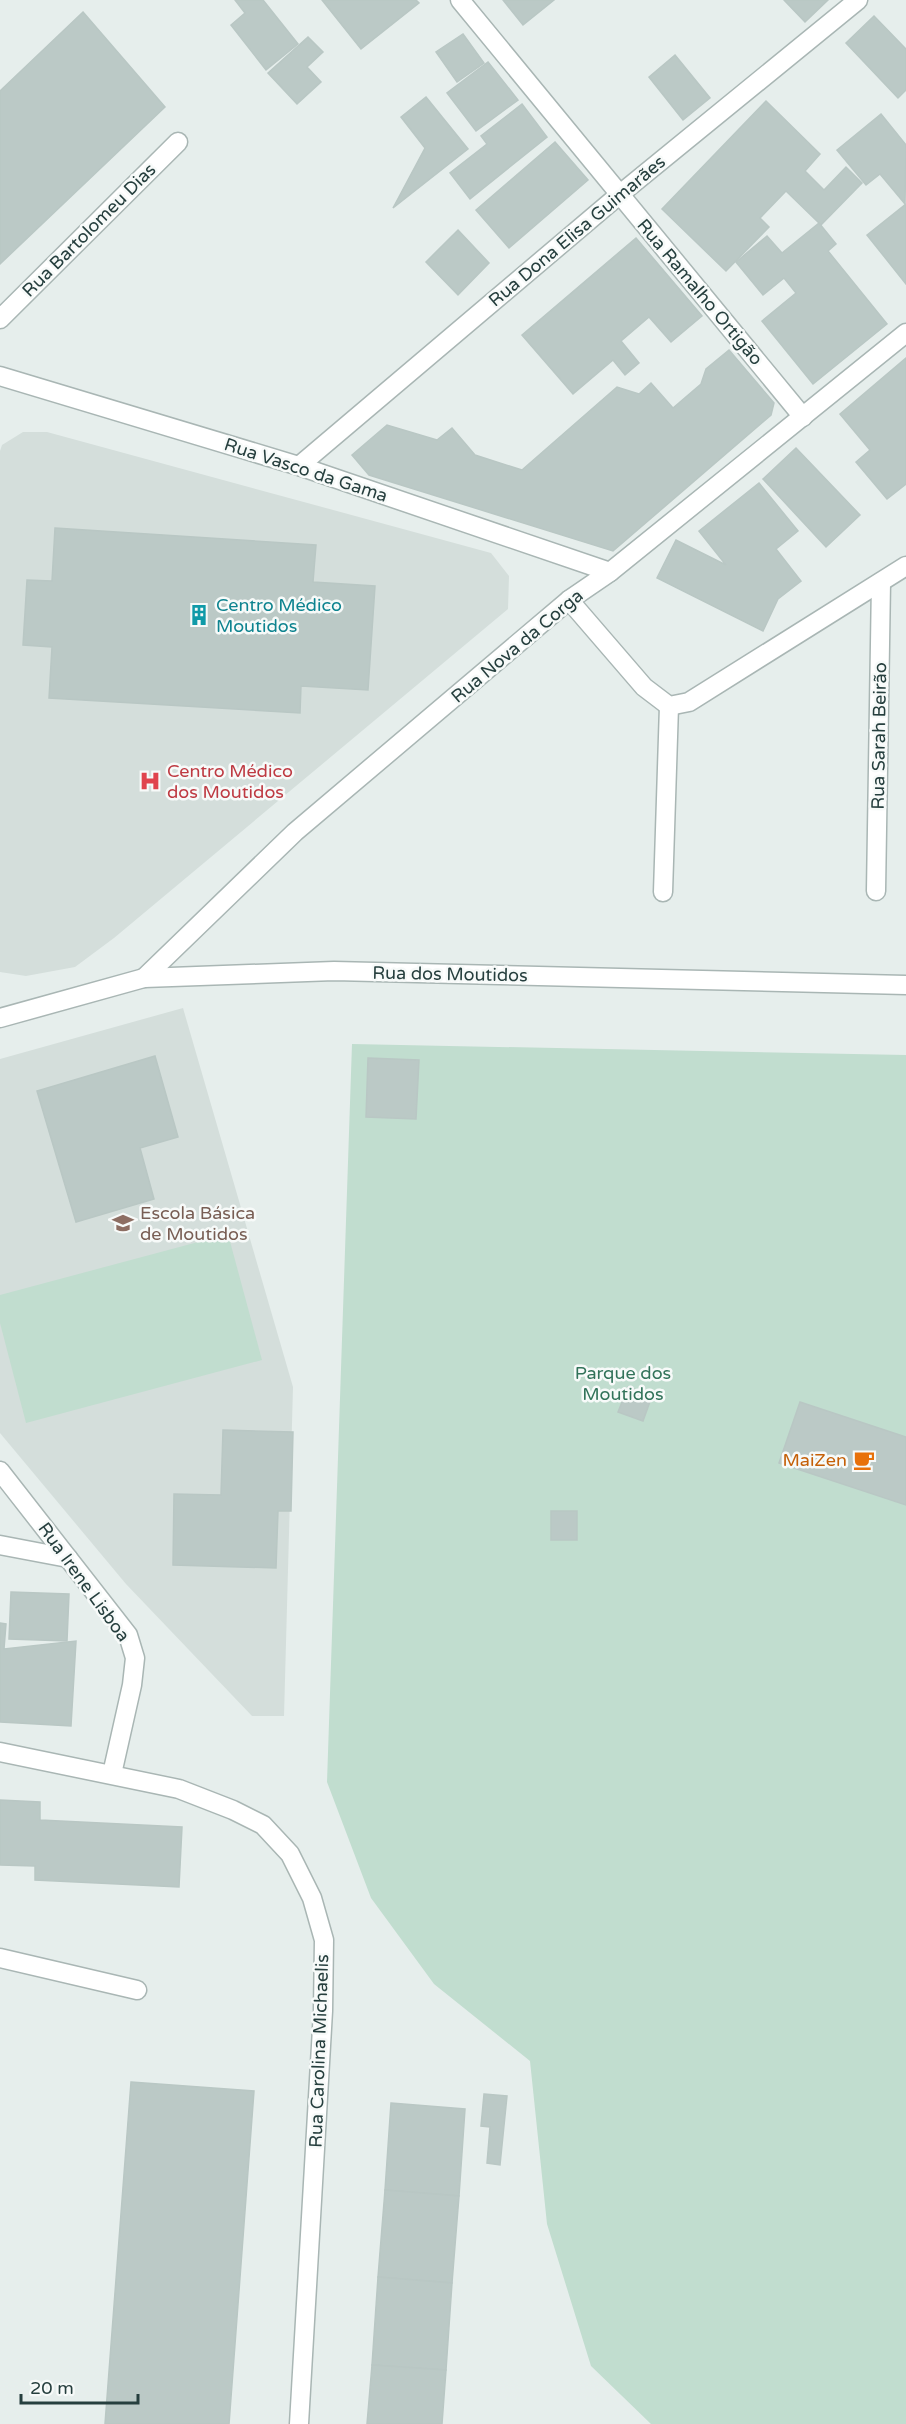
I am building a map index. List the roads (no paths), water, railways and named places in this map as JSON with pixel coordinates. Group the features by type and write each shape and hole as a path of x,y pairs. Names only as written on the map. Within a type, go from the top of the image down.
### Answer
{"street":[{"name":"Rua Ramalho Ortigão","path":"460,0 803,417"},
{"name":"Rua Dona Elisa Guimarães","path":"299,466 619,195 858,0"},
{"name":"Rua Bartolomeu Dias","path":"0,319 178,142"},
{"name":"Rua Nova da Corga","path":"144,978 295,832 569,600 610,572 906,333"},
{"name":"Rua Vasco da Gama","path":"0,376 299,466 610,572"},
{"path":"569,600 644,687 669,706 689,702 906,566"},
{"name":"Rua Sarah Beirão","path":"876,891 881,582"},
{"path":"663,892 669,706"},
{"name":"Rua dos Moutidos","path":"0,1018 144,978 334,971 906,985"},
{"name":"Rua Irene Lisboa","path":"0,1471 128,1635 135,1658 132,1686 112,1774"},
{"path":"0,1545 68,1558"},
{"name":"Rua Carolina Michaelis","path":"0,1752 178,1789 263,1825 290,1854 312,1898 324,1941 323,2011 299,2424"},
{"path":"0,1958 137,1990"}],"place":[{"name":"Centro Médico Moutidos","path":"199,615"},
{"name":"Centro Médico dos Moutidos","path":"150,781"},
{"name":"Escola Básica de Moutidos","path":"123,1223"},
{"name":"MaiZen","path":"864,1460"}],"park label":[{"name":"Parque dos Moutidos","path":"623,1383"}]}
